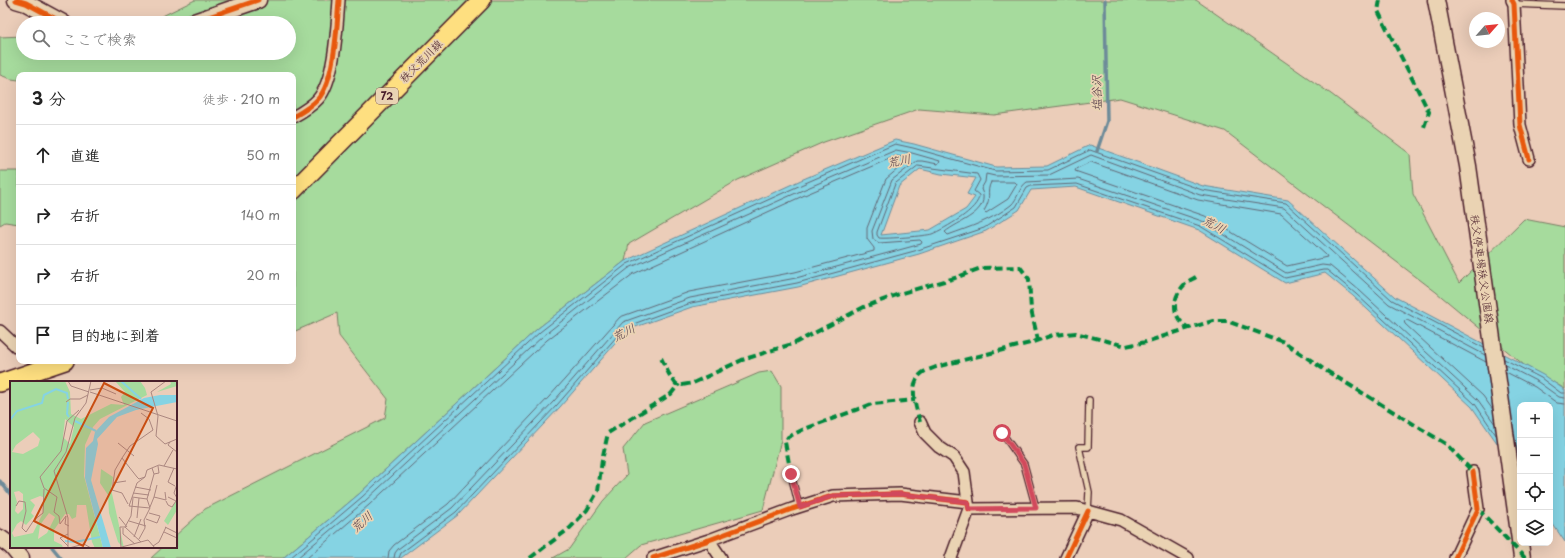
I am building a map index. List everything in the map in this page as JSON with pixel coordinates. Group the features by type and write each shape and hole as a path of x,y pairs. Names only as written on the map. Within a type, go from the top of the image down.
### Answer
{"main road":[{"path":"16,0 26,3 50,16"},
{"path":"211,16 258,0"},
{"name":"秩父荒川線","path":"296,188 482,0"},
{"name":"秩父停車場秩父公園線","path":"1436,0 1468,166 1517,520"},
{"path":"0,383 36,365"},
{"path":"0,538 10,545"},
{"name":"秩父停車場秩父公園線","path":"1520,546 1522,558"},
{"path":"14,548 21,558"}],"street":[{"path":"296,115 304,111 319,98 330,75 335,44 339,0"},
{"path":"1513,2 1520,125 1529,159"},
{"path":"0,331 16,346"},
{"path":"920,422 925,433 939,447 954,456 964,472 968,505 951,558"},
{"path":"1456,558 1478,508 1473,472"},
{"path":"653,558 709,540 833,496 900,494 968,505 1077,508 1121,520 1188,558"},
{"path":"1066,558 1088,511"},
{"path":"709,540 721,558"}],"lane":[{"path":"1513,2 1565,6"},
{"path":"1088,511 1089,492 1079,447 1088,447 1089,400"},
{"path":"1002,433 1024,464 1036,508"},
{"path":"791,474 800,507"}],"green space":[{"path":"195,0 1196,0 1331,94 1410,154 1413,194 1459,283 1524,219 1565,227 1565,389 1524,365 1436,292 1225,131 1120,98 994,115 919,109 824,142 738,180 629,244 625,261 537,329 359,494 283,558 151,558 162,548 177,548 177,534 205,509 385,418 388,399 339,336 337,313 296,331 296,72 16,72 16,80 0,75 0,37 16,36 16,60 296,60 296,16 162,16"},
{"path":"0,171 16,171 16,224 5,222 0,225"},
{"path":"772,371 781,386 781,440 763,510 641,545 626,558 553,558 569,549 603,501 627,475 623,449 645,422 759,373"}],"water":[{"name":"荒川","path":"895,140 996,167 1047,166 1090,145 1203,186 1288,200 1395,297 1543,375 1565,390 1565,542 1553,524 1553,402 1517,402 1517,472 1472,407 1353,296 1325,273 1285,283 1199,230 1076,187 1031,190 1019,210 986,231 919,254 798,287 692,307 627,330 560,407 458,515 401,558 283,558 359,494 537,329 625,261 801,180","holes":["920,169 941,174 976,178 967,194 975,197 966,209 930,230 881,235 899,186"]}],"waterway":[{"name":"塩谷沢","path":"1097,151 1107,121 1105,0"},
{"path":"0,481 10,494"},
{"path":"53,548 61,558"}],"marked path":[{"path":"1380,0 1378,11 1429,112 1423,130"},
{"path":"661,358 676,384 682,385 693,383 742,360 795,343 864,307 902,293 955,278 981,268 1020,267 1029,279 1031,310 1038,340"},
{"path":"1196,277 1185,284 1177,295 1175,301 1176,313 1183,324 1189,328 1213,321 1227,321 1284,342 1325,370 1446,444 1473,472"},
{"path":"920,422 914,397 915,384 921,374 936,367 1030,343 1053,335 1076,333 1126,346 1146,342 1189,328"},
{"path":"530,558 570,528 587,510 598,491 602,460 608,433 671,394 679,384"},
{"path":"791,474 785,442 788,437 802,430 872,404 915,400"},
{"path":"1478,509 1525,558"}],"cycle path":[{"path":"16,0 26,3 50,16"},
{"path":"211,16 258,0"},
{"path":"296,115 318,99 324,90 332,66 339,0"},
{"path":"1512,0 1514,4 1520,125 1529,159"},
{"path":"1455,558 1478,509 1473,472"},
{"path":"653,558 709,540 792,509 833,496 900,494 968,502 969,509"},
{"path":"1066,558 1088,511"}],"route":[{"path":"791,474 800,507 833,496 900,494 968,502 969,509 1036,508 1024,464 1002,433"}]}
